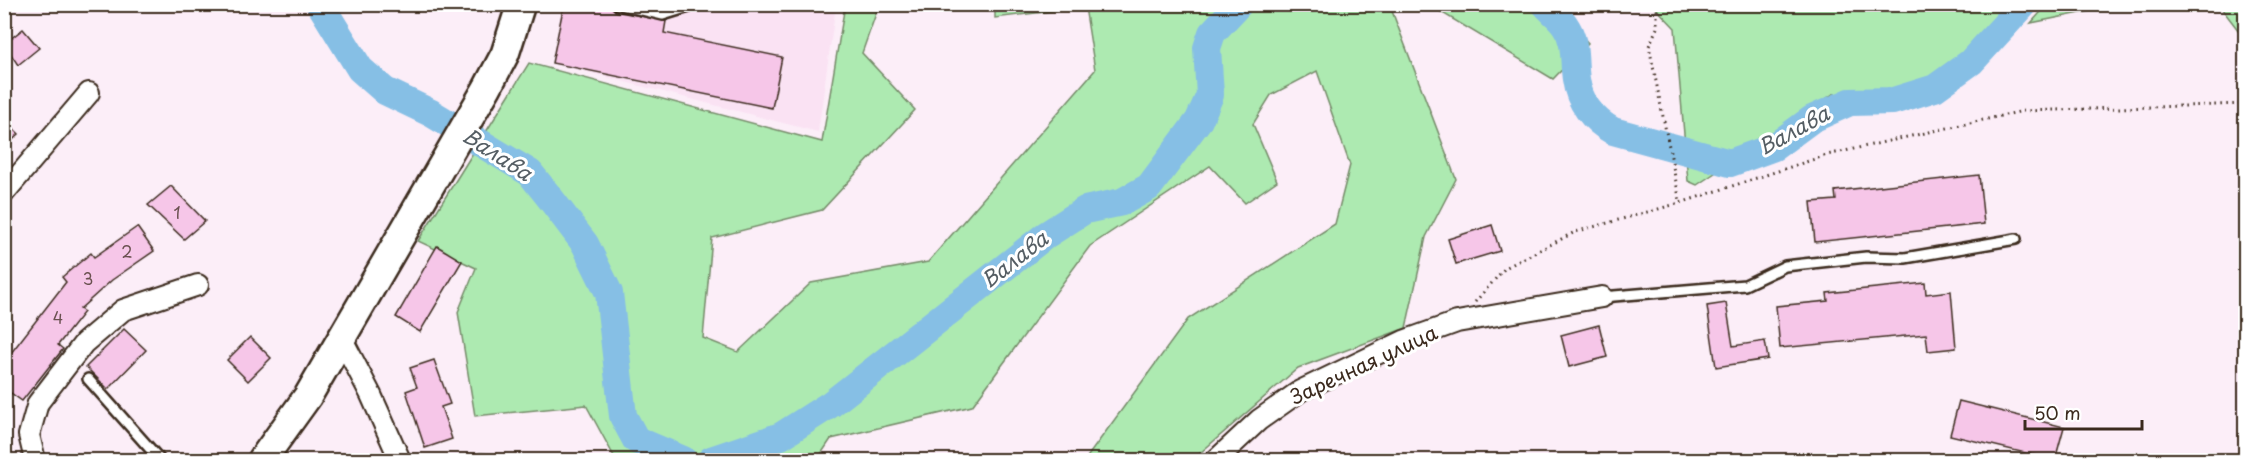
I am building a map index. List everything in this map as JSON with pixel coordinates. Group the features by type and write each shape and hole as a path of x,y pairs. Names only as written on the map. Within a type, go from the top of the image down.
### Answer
{"main road":[{"path":"262,460 308,396 340,337 487,88 505,54 521,4"}],"street":[{"path":"4,193 89,93"},
{"path":"35,460 29,435 38,403 84,343 123,310 198,285"},
{"name":"Заречная улица","path":"1216,460 1259,420 1300,391 1404,341 1457,322 1602,297"},
{"path":"340,337 371,395 400,460"}],"lane":[{"path":"617,4 663,15 690,8 690,4"},
{"path":"1602,297 1745,285 1785,266 1866,257 1905,258 2016,239"},
{"path":"88,379 160,460"}],"path":[{"path":"1657,4 1657,28 1649,46 1680,203"},
{"path":"1457,322 1505,268 1575,232 1680,203 1827,155 2023,111 2246,104"}],"shaded area":[{"path":"562,5 836,5 818,132 552,63"}],"green space":[{"path":"2047,4 2120,5 2031,23"},
{"path":"845,5 879,5 862,53 915,110 822,210 712,238 703,338 738,352 811,283 928,262 1095,70 1085,7 995,18 995,5 1556,5 1588,43 1553,79 1431,6 1392,11 1456,179 1426,237 1406,328 1298,368 1192,460 1085,460 1188,319 1335,224 1350,165 1317,71 1271,95 1253,124 1277,181 1245,203 1210,166 1090,246 972,406 831,439 817,460 616,460 586,405 475,416 458,312 476,268 418,241 529,63 822,142"},
{"path":"1653,5 2008,5 1964,60 1907,89 1833,94 1697,185 1688,181 1675,28"},
{"path":"2219,5 2245,5 2245,39"},
{"path":"480,453 523,457 526,460 482,460"}],"building":[{"path":"564,4 610,4 615,11 666,21 664,33 782,57 772,108 552,63"},
{"path":"23,29 39,48 18,65 4,44"},
{"path":"4,119 19,134 4,148"},
{"path":"1979,175 1984,224 1815,242 1811,202 1836,200 1835,191"},
{"path":"171,186 205,221 184,239 148,205"},
{"path":"1492,225 1500,251 1456,264 1448,239"},
{"path":"137,227 154,251 112,280 80,309 84,312 58,345 63,349 22,401 4,388 4,362 66,282 62,277 91,253 94,257"},
{"path":"437,246 462,261 420,332 396,317"},
{"path":"1925,283 1926,294 1951,291 1956,348 1928,351 1926,334 1780,348 1776,306 1828,301 1827,293"},
{"path":"1726,303 1733,346 1765,341 1768,359 1716,367 1707,306"},
{"path":"1599,325 1607,357 1569,367 1561,335"},
{"path":"124,329 146,350 108,389 86,367"},
{"path":"250,337 271,358 248,381 227,360"},
{"path":"434,360 450,404 441,407 452,439 425,448 406,391 417,387 410,368"},
{"path":"1959,401 2064,427 2055,460 1950,435"}],"waterway":[{"name":"Валава","path":"320,4 360,69 385,91 431,113 530,173 550,198 585,244 609,293 623,416 636,440 683,460"},
{"name":"Валава","path":"711,460 781,436 831,404 1046,235 1085,210 1122,202 1149,187 1199,120 1210,95 1207,48 1212,33 1239,4"},
{"name":"Валава","path":"1545,4 1561,19 1569,31 1580,95 1593,116 1613,131 1730,163 1774,147 1812,119 1850,102 1893,101 1935,88 1971,62 2024,4"},
{"path":"646,460 657,450"}]}
